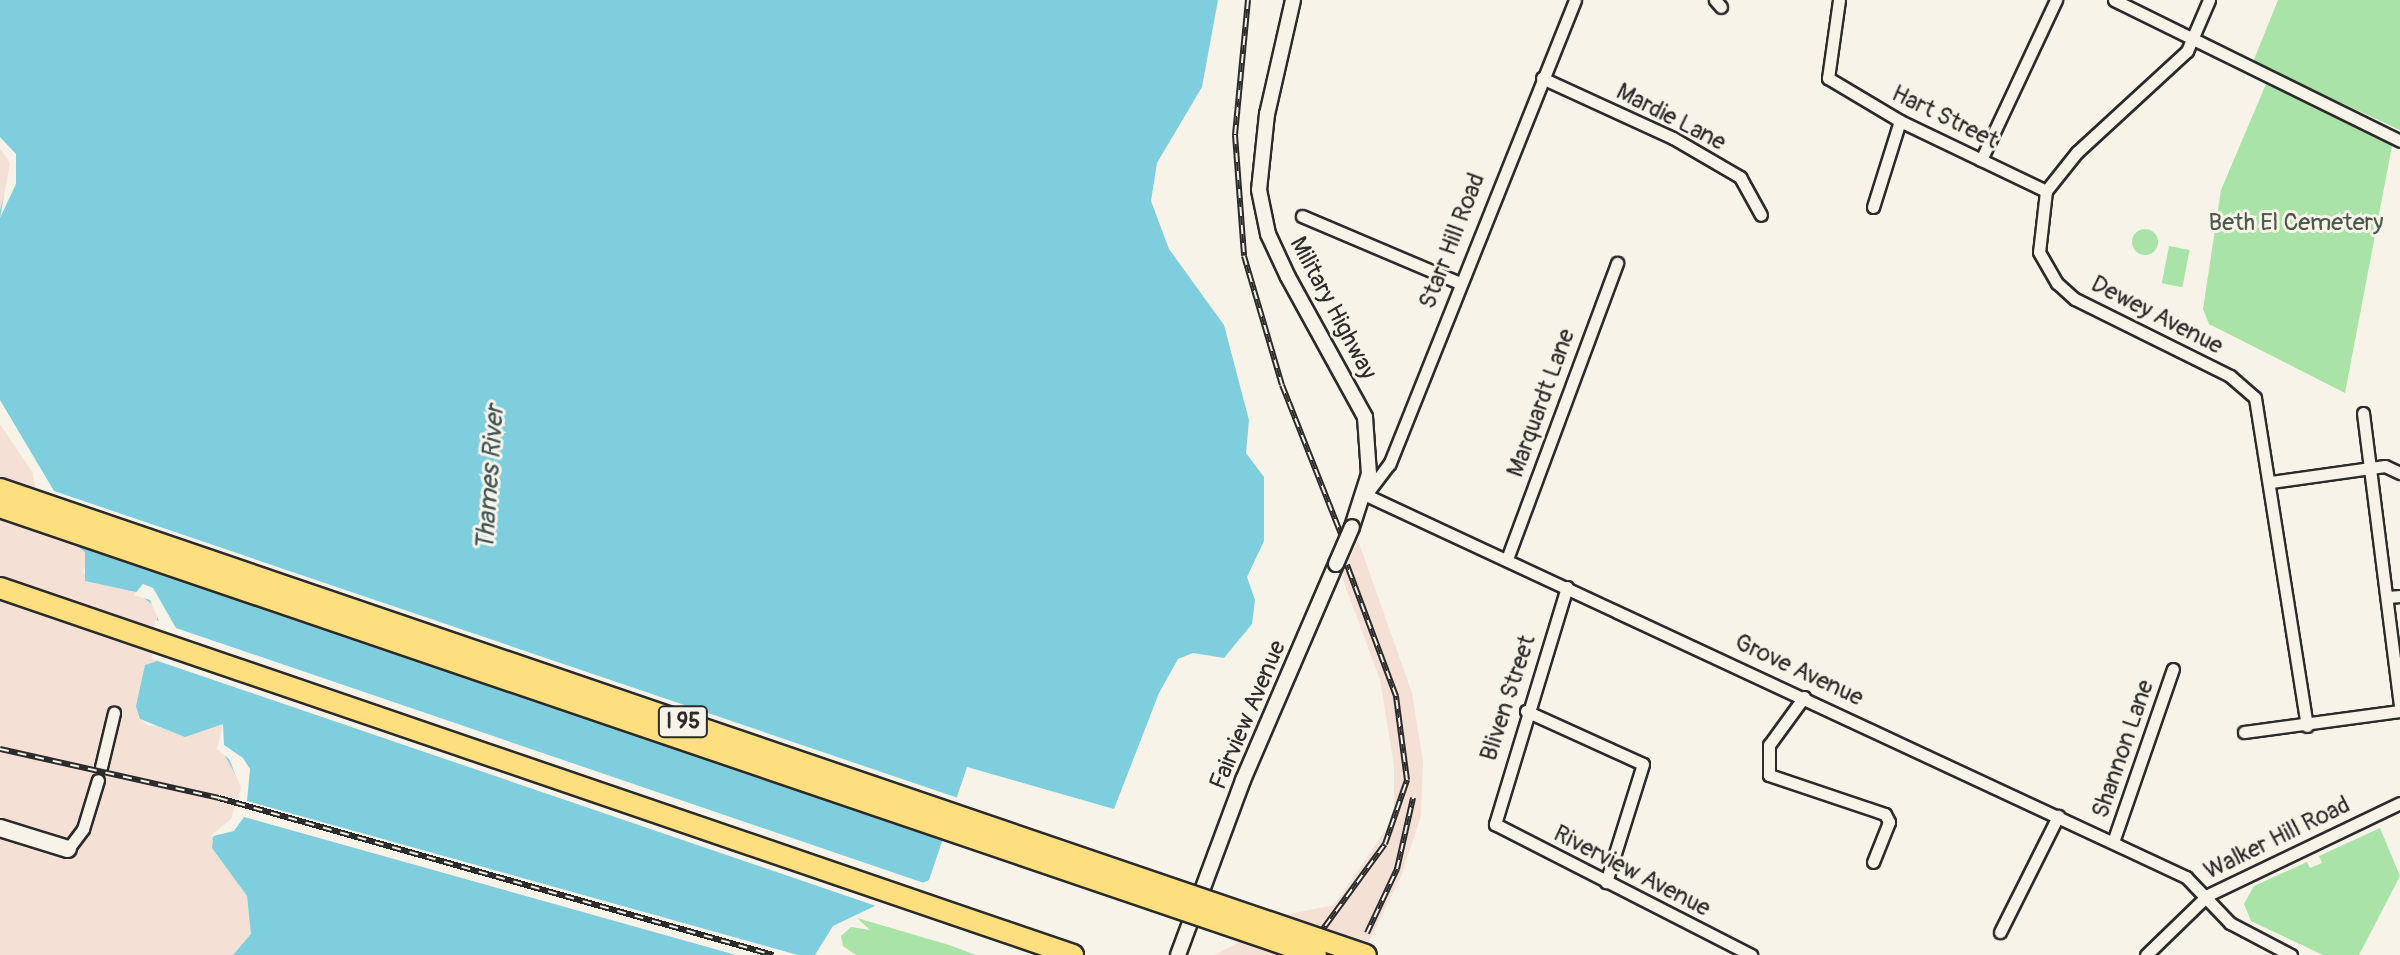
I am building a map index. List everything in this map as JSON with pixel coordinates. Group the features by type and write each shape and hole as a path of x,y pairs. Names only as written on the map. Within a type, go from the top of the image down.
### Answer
{"highway":[{"name":"I 95","path":"0,489 1366,955"},
{"path":"0,507 1316,955"},
{"path":"0,588 1073,955"}],"main road":[{"path":"0,828 68,849"}],"street":[{"name":"Military Highway","path":"1293,0 1267,114 1259,190 1268,234 1288,277 1365,417 1369,451 1366,495"},
{"name":"Starr Hill Road","path":"1366,495 1389,464 1575,0"},
{"name":"Hart Street","path":"1839,0 1828,78 1900,121 2046,191"},
{"path":"1981,160 2056,0"},
{"path":"2114,0 2400,141"},
{"path":"2046,191 2077,152 2155,85 2193,39 2209,0"},
{"name":"Mardie Lane","path":"1542,78 1673,138 1740,177 1761,215"},
{"path":"1873,207 1900,121"},
{"name":"Dewey Avenue","path":"2046,191 2039,252 2057,283 2075,299 2246,388 2255,398 2271,482 2307,726"},
{"path":"1302,216 1460,283"},
{"name":"Marquardt Lane","path":"1507,559 1617,263"},
{"path":"2244,732 2307,726 2400,708 2394,597 2363,413"},
{"path":"2271,482 2385,466 2400,473"},
{"name":"Fairview Avenue","path":"1178,955 1240,789 1366,495"},
{"name":"Grove Avenue","path":"1366,495 2192,880 2230,923 2287,954"},
{"name":"Bliven Street","path":"1495,824 1526,711 1567,587"},
{"name":"Shannon Lane","path":"2113,842 2173,669"},
{"path":"1804,697 1769,745 1769,775 1885,814 1889,822 1873,862"},
{"path":"1526,711 1643,764 1606,882"},
{"path":"101,767 114,713"},
{"path":"68,849 83,829 98,780"},
{"name":"Walker Hill Road","path":"2146,955 2208,895 2400,803"},
{"path":"2000,932 2058,816"},
{"name":"Riverview Avenue","path":"1495,824 1751,955"}],"shaded area":[{"path":"0,143 14,163 0,210"},
{"path":"0,420 14,434 64,536 85,552 88,562 82,572 144,595 157,608 157,661 145,665 140,719 148,726 223,724 229,759 244,786 233,823 213,837 212,848 247,896 252,934 233,955 0,955"},
{"path":"1358,540 1412,693 1423,761 1421,816 1401,877 1362,955 1215,955 1241,941 1265,919 1334,905 1394,818 1394,766 1380,680 1342,577"}],"green space":[{"path":"2278,0 2400,0 2400,130 2253,62"},
{"name":"Beth El Cemetery","path":"2266,84 2392,146 2345,393 2209,324 2203,309 2221,190"},
{"path":"2145,229 2154,233 2158,242 2154,251 2145,255 2136,251 2132,242 2136,233"},
{"path":"2169,246 2190,250 2182,287 2162,283"},
{"path":"2380,828 2400,876 2359,955 2323,955 2251,921 2244,904 2254,886 2307,862 2310,868 2322,863 2319,856"},
{"path":"857,918 976,955 856,955 843,946 841,936 851,927 870,930"}],"water":[{"name":"Thames River","path":"0,0 1218,0 1202,87 1157,163 1151,201 1169,249 1224,325 1249,420 1246,453 1264,477 1264,541 1247,577 1255,600 1252,624 1224,658 1193,653 1178,659 1159,693 1114,809 967,767 929,880 833,926 815,955 233,955 251,934 247,896 212,848 213,837 233,823 244,790 219,745 223,724 185,737 140,719 136,706 145,665 157,661 157,608 136,592 85,581 85,552 64,536 18,437 0,420 0,210 14,163 0,143"}],"pier":[{"path":"0,137 16,154 16,184 0,218 10,163 0,148"},
{"path":"0,400 54,491 961,799 948,838 39,511 33,473 0,424"},
{"path":"143,584 153,588 176,628 927,884 879,907 152,659 155,620 159,621 150,600 134,595"},
{"path":"223,724 224,745 243,758 250,769 247,801 798,955 736,955 244,817 234,831 209,837 231,819 241,788 229,759 217,749"}],"railway":[{"path":"1248,0 1235,135 1244,256 1282,385 1341,534"},
{"path":"1304,955 1385,844 1407,780 1396,696 1347,565"},
{"path":"0,749 219,798 773,955"},
{"path":"1367,933 1397,869 1413,798"}]}
